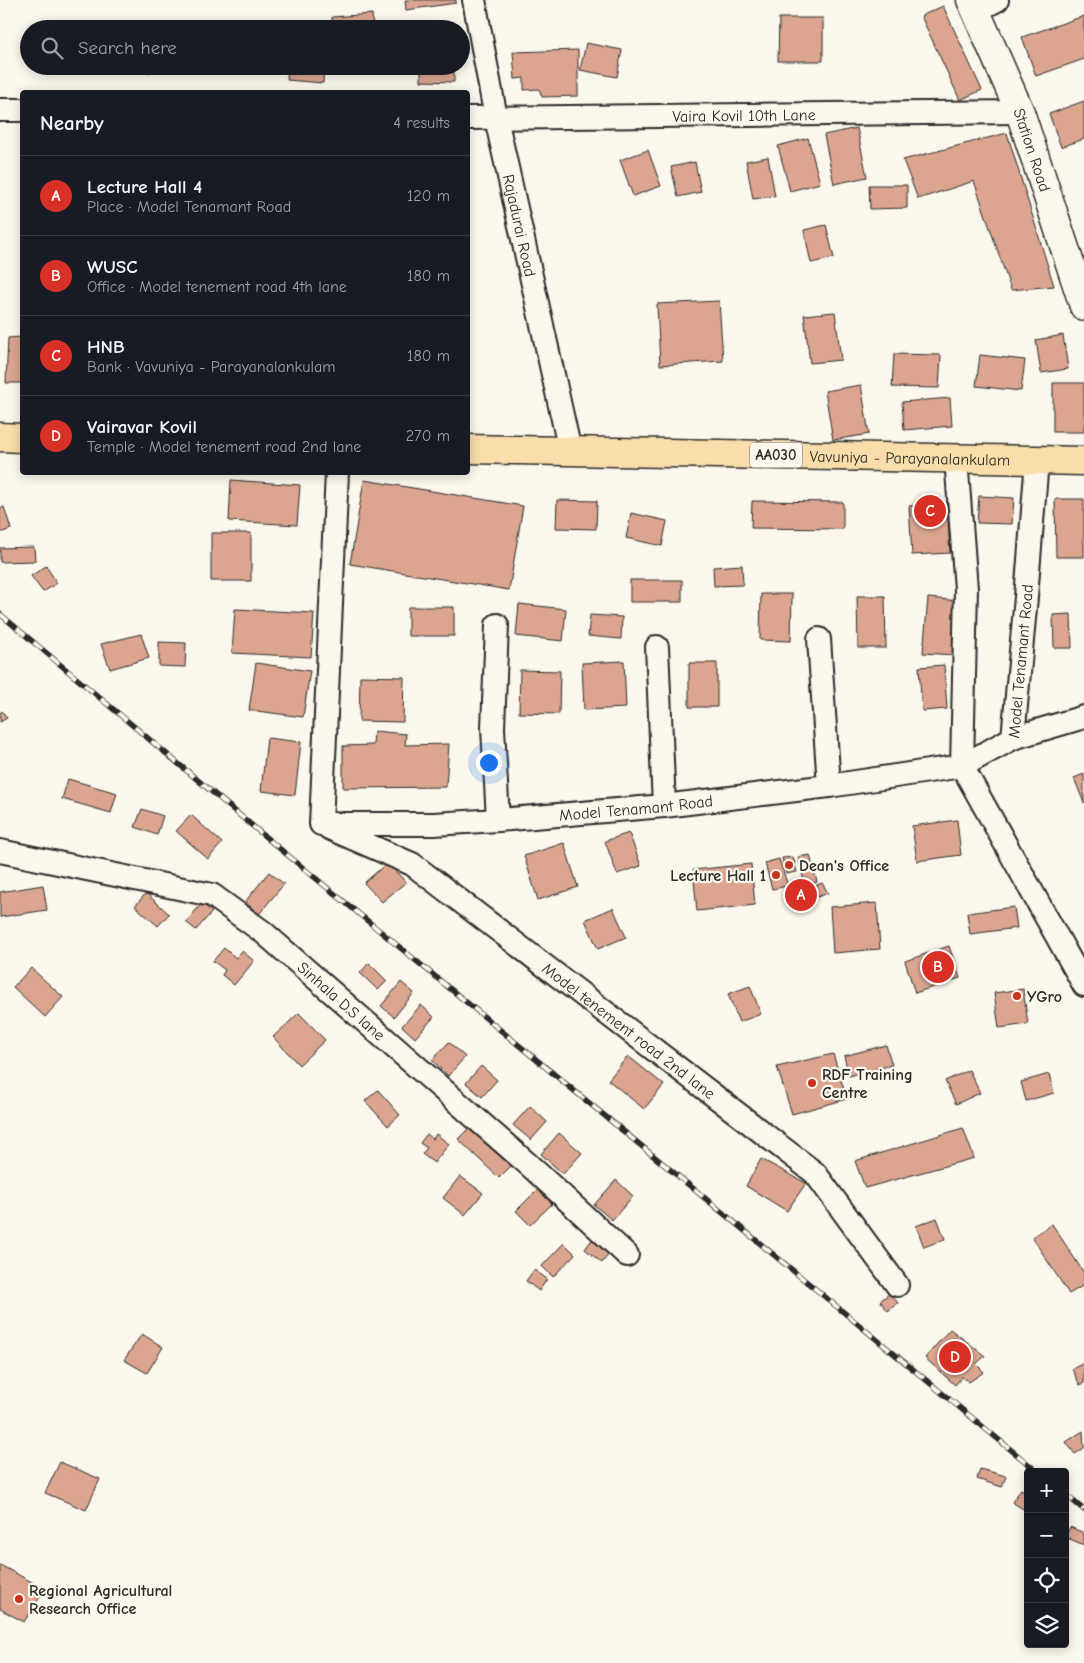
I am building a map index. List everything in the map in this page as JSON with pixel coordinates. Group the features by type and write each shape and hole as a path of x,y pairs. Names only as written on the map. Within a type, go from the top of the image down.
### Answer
{"highway":[{"path":"0,437 20,438"},
{"name":"Vavuniya - Parayanalankulam","path":"470,450 1084,461"}],"main road":[{"name":"Station Road","path":"981,4 1077,262 1084,306"}],"street":[{"name":"Rajadurai Road","path":"474,0 496,118 570,451"},
{"path":"0,110 20,110"},
{"name":"Vaira Kovil 10th Lane","path":"470,118 1020,112"},
{"path":"956,458 966,589 962,766 1084,985"},
{"name":"Model Tenamant Road","path":"321,824 434,824 664,806 829,786 962,766 1013,738 1037,460"},
{"path":"321,824 337,475"},
{"path":"497,625 493,728 498,820"},
{"path":"818,639 829,786"},
{"path":"657,647 664,806"},
{"path":"1013,738 1084,717"},
{"name":"Model tenement road 2nd lane","path":"321,824 412,864 815,1173 897,1284"},
{"name":"Sinhala D.S lane","path":"0,851 212,895 270,939 529,1166 627,1255"}],"building":[{"path":"405,0 456,0 456,3 406,10"},
{"path":"943,6 982,90 960,100 921,16"},
{"path":"372,14 372,20 332,20 332,17"},
{"path":"1084,16 1084,59 1036,76 1022,37"},
{"path":"779,18 823,18 823,61 778,61"},
{"path":"586,43 622,50 617,77 580,70"},
{"path":"578,50 578,96 542,97 539,89 524,90 524,78 515,79 513,52"},
{"path":"287,75 323,75 323,83 287,80"},
{"path":"421,75 454,75 454,82 421,81"},
{"path":"1084,101 1084,139 1061,147 1049,114"},
{"path":"857,128 867,177 834,184 824,135"},
{"path":"1007,133 1054,286 1011,290 974,181 918,199 903,160"},
{"path":"808,138 820,183 790,191 778,146"},
{"path":"648,150 661,186 633,196 620,160"},
{"path":"768,157 775,196 753,199 746,161"},
{"path":"695,162 701,192 678,197 671,167"},
{"path":"869,185 907,185 907,208 870,209"},
{"path":"826,225 834,258 811,263 804,230"},
{"path":"719,301 723,361 660,365 657,304"},
{"path":"835,312 841,360 810,363 804,315"},
{"path":"1063,335 1068,369 1041,373 1036,340"},
{"path":"20,337 20,383 6,383 8,338"},
{"path":"894,354 941,355 939,388 892,387"},
{"path":"980,355 1025,360 1021,391 976,386"},
{"path":"1053,383 1084,383 1084,432 1053,432"},
{"path":"861,385 869,434 833,440 825,391"},
{"path":"950,398 952,426 904,430 902,402"},
{"path":"231,480 300,485 297,525 229,521"},
{"path":"364,480 523,506 509,590 350,564"},
{"path":"979,496 1014,498 1012,524 977,523"},
{"path":"1055,499 1084,499 1084,557 1056,557"},
{"path":"557,500 597,501 596,529 556,528"},
{"path":"752,501 843,502 843,529 751,528"},
{"path":"947,503 950,553 912,555 909,506"},
{"path":"4,507 11,529 0,533 0,508"},
{"path":"631,513 667,521 662,546 626,538"},
{"path":"211,533 251,533 251,581 211,581"},
{"path":"34,547 35,561 0,562 0,548"},
{"path":"742,565 743,585 714,586 713,567"},
{"path":"46,566 57,583 43,592 31,576"},
{"path":"630,580 682,580 682,602 630,602"},
{"path":"761,594 792,594 791,641 760,640"},
{"path":"857,596 885,596 886,648 858,648"},
{"path":"928,598 960,601 955,655 923,653"},
{"path":"519,604 566,609 563,641 516,636"},
{"path":"408,607 454,607 454,636 408,636"},
{"path":"235,609 314,613 311,657 232,653"},
{"path":"1071,614 1072,648 1054,648 1053,615"},
{"path":"590,615 622,617 621,639 588,636"},
{"path":"141,634 149,658 110,669 101,644"},
{"path":"159,642 186,643 185,667 159,666"},
{"path":"624,661 626,708 584,710 582,663"},
{"path":"256,663 310,671 303,717 249,710"},
{"path":"689,663 717,663 717,707 689,707"},
{"path":"944,665 947,709 922,711 919,667"},
{"path":"520,670 560,671 559,714 519,713"},
{"path":"360,676 404,677 403,722 359,721"},
{"path":"2,711 7,718 0,722 0,713"},
{"path":"374,731 406,734 405,745 449,744 446,787 343,788 343,746 373,745"},
{"path":"267,738 301,742 295,795 261,791"},
{"path":"1084,774 1084,803 1074,778"},
{"path":"68,779 117,793 111,813 62,799"},
{"path":"142,809 163,816 157,835 135,827"},
{"path":"191,815 222,843 208,859 176,831"},
{"path":"957,820 961,855 917,861 912,826"},
{"path":"629,833 641,866 617,874 605,841"},
{"path":"564,843 578,887 538,900 524,856"},
{"path":"810,855 817,882 805,885 798,857"},
{"name":"Dean's Office","path":"793,857 797,872 786,874 782,858"},
{"name":"Lecture Hall 1","path":"779,859 788,886 772,889 765,863"},
{"path":"387,863 406,882 382,902 364,883"},
{"path":"751,864 755,905 697,911 693,870"},
{"path":"269,872 284,884 259,914 245,902"},
{"path":"822,883 828,893 817,897 815,886"},
{"path":"43,885 47,910 0,917 0,892"},
{"path":"805,885 807,901 799,903 795,889"},
{"path":"146,893 169,914 158,926 135,906"},
{"path":"202,903 212,912 196,930 186,922"},
{"path":"877,903 880,949 833,953 830,907"},
{"path":"1014,907 1017,928 970,934 967,913"},
{"path":"613,908 626,937 598,949 585,920"},
{"path":"949,946 960,978 915,993 905,961"},
{"path":"224,948 236,958 242,951 254,961 234,985 222,975 225,970 213,961"},
{"path":"369,963 387,981 378,990 360,973"},
{"path":"31,968 63,997 45,1017 13,987"},
{"path":"401,982 414,993 394,1017 381,1006"},
{"path":"750,986 761,1014 739,1022 728,994"},
{"path":"1023,989 1028,1024 999,1028 994,993"},
{"path":"421,1005 434,1017 415,1038 402,1026"},
{"path":"299,1013 325,1040 299,1065 273,1037"},
{"path":"449,1042 465,1057 448,1076 432,1060"},
{"path":"886,1045 892,1065 849,1076 844,1056"},
{"name":"RDF Training Centre","path":"833,1054 847,1099 792,1114 777,1067"},
{"path":"628,1056 664,1085 644,1109 608,1080"},
{"path":"481,1066 497,1080 482,1097 466,1083"},
{"path":"969,1070 980,1093 956,1104 945,1081"},
{"path":"1049,1074 1054,1093 1026,1101 1021,1082"},
{"path":"378,1090 400,1115 388,1126 365,1101"},
{"path":"530,1106 547,1122 531,1140 513,1125"},
{"path":"474,1123 515,1162 499,1178 458,1139"},
{"path":"963,1128 974,1158 865,1188 855,1161"},
{"path":"559,1133 582,1153 563,1174 541,1154"},
{"path":"427,1134 433,1139 436,1134 449,1144 434,1163 422,1154 427,1148 420,1143"},
{"path":"761,1159 806,1183 787,1211 746,1186"},
{"path":"460,1176 483,1193 465,1215 443,1198"},
{"path":"616,1180 633,1196 612,1220 594,1205"},
{"path":"538,1189 552,1204 530,1225 516,1211"},
{"path":"937,1218 945,1239 924,1247 916,1226"},
{"path":"1052,1224 1084,1273 1084,1285 1069,1294 1032,1237"},
{"path":"594,1237 611,1251 602,1263 585,1249"},
{"path":"564,1243 575,1254 553,1277 542,1266"},
{"path":"534,1270 547,1279 539,1291 526,1281"},
{"path":"890,1293 898,1303 888,1311 880,1301"},
{"path":"950,1329 985,1356 976,1364 984,1372 969,1382 962,1377 955,1385 925,1358"},
{"path":"142,1334 163,1347 147,1373 124,1360"},
{"path":"1084,1363 1084,1383 1080,1385 1072,1369"},
{"path":"1083,1431 1084,1448 1075,1454 1066,1442"},
{"path":"60,1462 100,1479 86,1510 45,1493"},
{"path":"980,1469 1006,1476 1002,1487 977,1479"},
{"path":"1021,1489 1024,1491 1024,1510 1012,1502"},
{"path":"1070,1527 1084,1533 1084,1545 1069,1539"},
{"name":"Regional Agricultural Research Office","path":"0,1565 45,1589 24,1622 0,1609"}],"railway":[{"path":"0,614 268,839 1033,1468"},
{"path":"1069,1497 1084,1510"}],"place":[{"name":"HNB","path":"930,511"},
{"name":"Dean's Office","path":"789,865"},
{"name":"Lecture Hall 1","path":"776,875"},
{"name":"Lecture Hall 4","path":"801,895"},
{"name":"WUSC","path":"938,967"},
{"name":"YGro","path":"1017,996"},
{"name":"RDF Training Centre","path":"812,1083"},
{"name":"Vairavar Kovil","path":"955,1357"},
{"name":"Regional Agricultural Research Office","path":"19,1599"}]}
